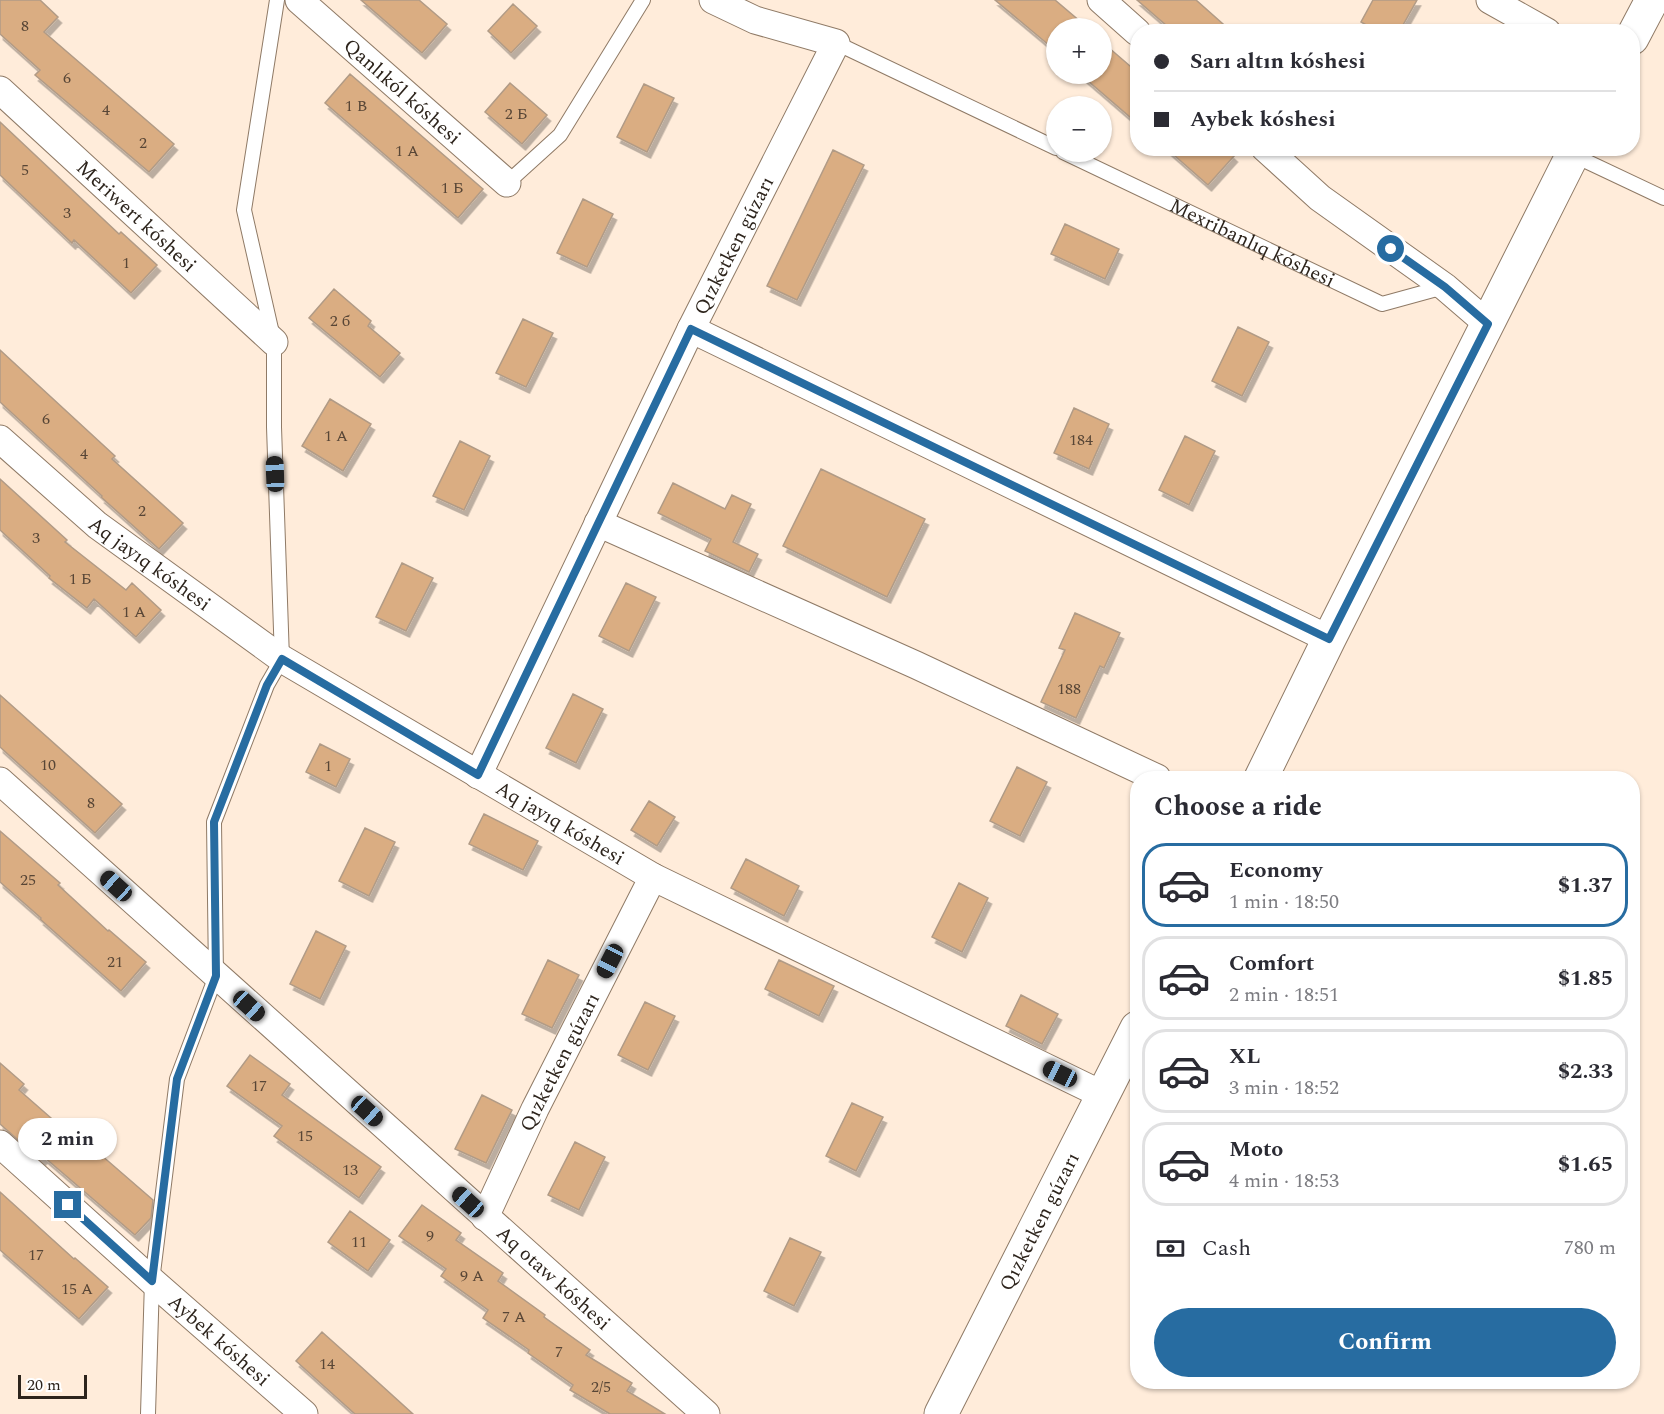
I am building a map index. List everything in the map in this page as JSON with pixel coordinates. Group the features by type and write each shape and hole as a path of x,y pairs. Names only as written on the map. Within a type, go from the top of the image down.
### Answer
{"street":[{"name":"Qanlıkól kóshesi","path":"300,0 507,183"},
{"path":"713,0 755,20 836,43"},
{"path":"1101,0 1130,26"},
{"path":"1490,0 1533,24"},
{"path":"1639,24 1652,0"},
{"name":"Qızketken gúzarı","path":"478,775 691,329 836,43"},
{"name":"Meriwert kóshesi","path":"0,90 274,342"},
{"path":"1274,156 1320,198 1445,287 1488,324"},
{"path":"1264,771 1573,156"},
{"path":"691,329 1329,639"},
{"name":"Aq jayıq kóshesi","path":"0,439 98,525 282,659 653,877 1103,1095"},
{"path":"598,522 916,665 1142,771"},
{"name":"Aq otaw kóshesi","path":"0,781 706,1414"},
{"name":"Qızketken gúzarı","path":"485,1217 535,1109 653,877"},
{"name":"Qızketken gúzarı","path":"941,1414 1130,1042"},
{"name":"Aybek kóshesi","path":"0,1144 304,1414"}],"lane":[{"path":"148,1414 152,1281 177,1079 216,976 214,822 267,685 282,659 274,427 274,342 244,210 277,0"},
{"path":"507,183 560,135 644,0"},
{"path":"836,43 1046,143"},
{"path":"1583,156 1664,198"},
{"name":"Mexribanlıq kóshesi","path":"1084,162 1382,304 1445,287"}],"building":[{"path":"0,0 40,0 58,17 44,32 174,144 149,172 35,75 40,70 0,34"},
{"path":"361,0 419,0 447,24 422,53"},
{"path":"995,0 1055,0 1076,18 1046,18 1046,43"},
{"path":"1137,0 1196,0 1223,24 1165,24"},
{"path":"1373,0 1417,0 1404,24 1364,24 1361,22"},
{"path":"513,4 537,26 511,53 488,31"},
{"path":"1112,50 1130,66 1130,117 1112,102 1112,96 1106,96 1092,84 1112,84"},
{"path":"350,74 483,189 458,218 325,103"},
{"path":"510,83 547,115 522,144 485,112"},
{"path":"644,84 674,98 647,152 617,137"},
{"path":"0,122 119,234 121,232 157,265 131,293 74,240 72,243 0,175"},
{"path":"833,150 864,165 797,300 767,286"},
{"path":"1175,156 1234,156 1208,185"},
{"path":"583,199 613,214 587,267 557,253"},
{"path":"1065,224 1119,249 1105,279 1051,254"},
{"path":"334,289 371,321 368,326 400,353 380,377 309,318"},
{"path":"523,319 553,333 526,387 496,373"},
{"path":"1238,327 1269,342 1242,396 1212,381"},
{"path":"0,350 115,456 112,459 183,523 159,549 0,402"},
{"path":"330,399 371,424 343,471 302,446"},
{"path":"1074,408 1109,424 1089,469 1054,453"},
{"path":"1185,436 1215,451 1189,505 1159,490"},
{"path":"460,441 490,456 464,510 433,496"},
{"path":"821,469 925,519 887,597 783,546"},
{"path":"0,479 67,540 65,542 126,590 132,583 161,610 136,637 94,599 87,608 49,578 50,576 0,530"},
{"path":"673,483 725,509 732,495 751,504 733,542 758,554 749,572 705,551 711,539 658,513"},
{"path":"402,563 433,578 406,631 376,617"},
{"path":"626,583 656,597 629,651 599,636"},
{"path":"1075,613 1120,633 1104,668 1100,666 1076,718 1041,702 1065,650 1059,648"},
{"path":"573,694 603,709 576,763 546,748"},
{"path":"0,695 122,804 95,833 0,747"},
{"path":"320,744 350,759 336,787 306,772"},
{"path":"1017,767 1047,782 1020,836 990,821"},
{"path":"649,801 675,817 657,846 631,830"},
{"path":"484,814 538,841 523,870 469,844"},
{"path":"365,828 395,842 369,896 339,881"},
{"path":"0,831 60,883 58,885 108,931 146,962 121,991 0,882"},
{"path":"746,859 799,886 784,916 731,888"},
{"path":"959,883 988,898 962,952 932,937"},
{"path":"316,931 346,946 320,999 290,984"},
{"path":"548,960 579,975 552,1028 522,1014"},
{"path":"779,960 834,986 819,1016 765,989"},
{"path":"1021,995 1058,1014 1042,1044 1006,1026"},
{"path":"645,1002 675,1016 648,1070 618,1055"},
{"path":"250,1055 290,1084 282,1095 381,1167 359,1198 274,1136 282,1126 227,1086"},
{"path":"0,1063 24,1084 19,1090 75,1139 78,1135 153,1200 151,1218 135,1235 44,1157 41,1160 0,1124"},
{"path":"482,1095 512,1110 486,1163 455,1149"},
{"path":"852,1103 883,1117 856,1171 826,1156"},
{"path":"575,1142 605,1157 579,1210 548,1195"},
{"path":"0,1192 108,1287 79,1319 0,1250"},
{"path":"422,1205 461,1233 456,1240 503,1273 498,1281 590,1350 586,1355 632,1383 627,1391 665,1414 610,1414 570,1390 573,1385 528,1353 529,1350 483,1318 488,1310 441,1276 446,1269 399,1236"},
{"path":"350,1211 390,1240 368,1271 328,1242"},
{"path":"790,1238 821,1252 794,1306 764,1291"},
{"path":"322,1332 413,1414 355,1414 296,1361"}],"route":[{"path":"68,1205 152,1281 177,1079 216,976 214,822 267,685 282,659 478,775 691,329 1329,639 1488,324 1445,287 1391,249"}]}
